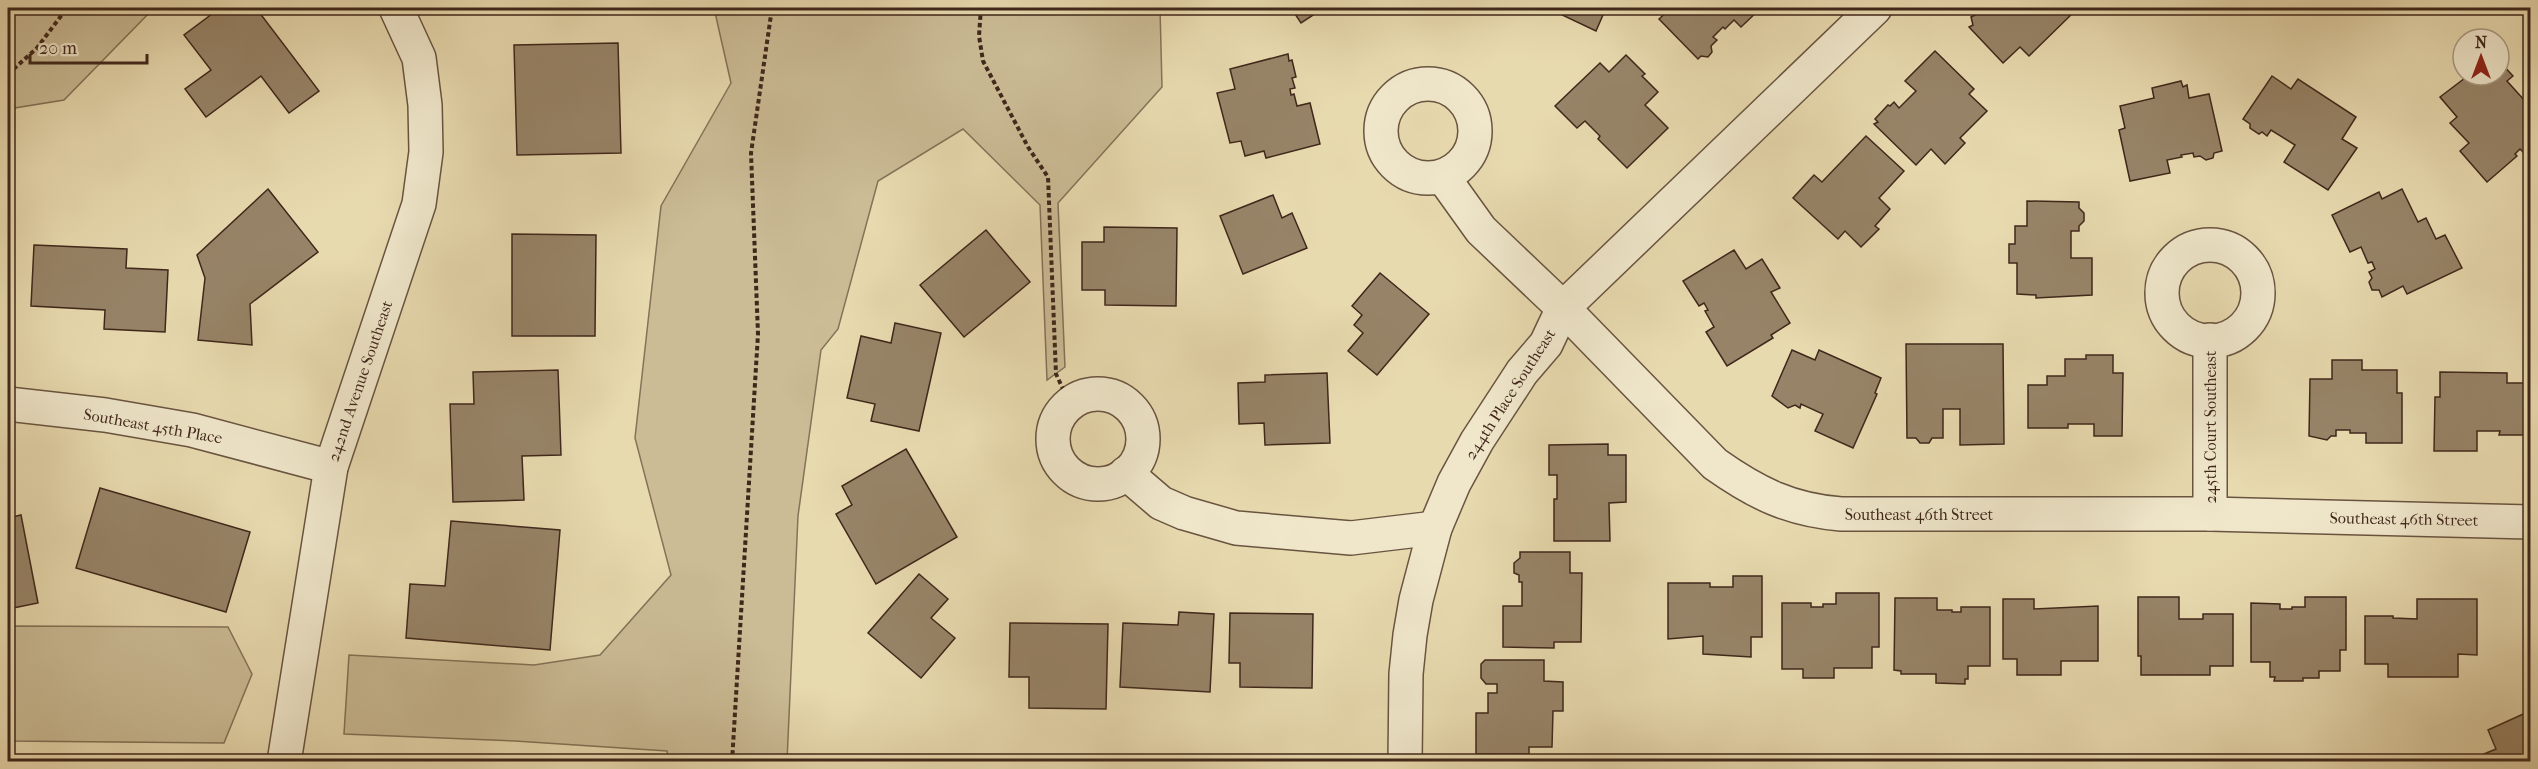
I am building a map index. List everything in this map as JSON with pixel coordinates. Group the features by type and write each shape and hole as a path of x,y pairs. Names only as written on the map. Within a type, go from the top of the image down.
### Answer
{"street":[{"name":"242nd Avenue Southeast","path":"284,762 331,467 419,204 426,152 425,105 419,58 396,8"},
{"name":"244th Place Southeast","path":"1404,762 1406,674 1416,600 1435,528 1454,483 1477,441 1522,372 1546,344 1563,308 1875,8"},
{"name":"Southeast 46th Street","path":"1443,177 1481,230 1563,308 1715,464 1742,483 1787,505 1812,512 1841,514 2210,514 2530,522"},
{"name":"245th Court Southeast","path":"2210,340 2210,514"},
{"path":"1099,393 1114,396 1127,404 1140,424 1142,447 1137,462 1126,473 1113,481 1097,484 1082,481 1069,473 1059,460 1053,446 1054,430 1059,415 1070,404 1083,396 1099,393"},
{"name":"Southeast 45th Place","path":"8,404 105,415 192,430 331,467"},
{"path":"1126,473 1161,503 1184,513 1236,528 1351,538 1435,528"}],"path":[{"path":"8,74 37,48 67,8"},
{"path":"732,762 758,334 751,153 772,8"},
{"path":"981,8 979,36 983,61 1028,147 1048,177 1056,374 1070,404"}],"shaded area":[{"path":"8,8 154,8 64,100 8,109"},
{"path":"714,8 1160,8 1162,87 1058,203 1065,367 1047,380 1040,205 963,129 878,181 838,329 821,350 798,516 787,761 668,761 667,751 515,741 344,734 349,655 534,665 600,655 671,575 635,438 661,206 731,83"},
{"path":"8,626 228,627 252,674 224,743 8,741"}],"building":[{"path":"220,8 256,8 319,91 289,113 261,76 206,117 185,89 211,70 184,35"},
{"path":"1291,8 1324,8 1301,23"},
{"path":"1563,8 1606,8 1596,31 1560,14"},
{"path":"1671,8 1761,8 1741,27 1734,20 1725,29 1723,27 1713,37 1717,40 1711,46 1712,52 1708,57 1701,56 1698,59 1659,19"},
{"path":"1989,8 1994,11 1997,8 2077,9 2029,56 2020,47 2003,63 1969,27 1973,25 1971,17"},
{"path":"618,43 621,153 517,155 514,45"},
{"path":"1935,51 1974,89 1969,94 1987,111 1960,138 1965,143 1945,164 1931,149 1916,165 1874,124 1878,122 1875,119 1888,105 1894,102 1899,108 1916,91 1905,81"},
{"path":"1288,54 1289,61 1292,60 1296,77 1292,78 1295,88 1290,89 1291,95 1294,94 1297,106 1310,103 1320,144 1266,158 1264,151 1245,156 1241,141 1230,143 1217,93 1235,89 1230,69"},
{"path":"1626,55 1645,74 1642,76 1658,92 1645,105 1668,128 1627,168 1598,139 1600,136 1585,121 1577,128 1555,106 1600,63 1609,72"},
{"path":"2272,76 2291,89 2298,79 2356,117 2342,139 2357,148 2328,190 2284,162 2295,145 2271,130 2267,136 2262,132 2259,134 2243,119"},
{"path":"2181,81 2183,87 2187,85 2189,98 2209,94 2222,151 2214,153 2213,158 2206,160 2200,156 2194,157 2193,153 2181,155 2182,157 2167,160 2170,173 2130,181 2119,130 2125,128 2120,106 2154,98 2152,88"},
{"path":"2511,85 2525,101 2530,96 2530,145 2523,152 2520,149 2515,154 2517,156 2487,182 2460,151 2469,143 2450,123 2457,117 2440,97 2453,87"},
{"path":"1866,136 1904,171 1879,198 1890,209 1875,226 1879,229 1861,247 1845,231 1838,239 1793,198 1814,175 1822,182"},
{"path":"268,189 318,252 250,304 252,345 198,340 205,278 197,255"},
{"path":"2402,189 2418,222 2426,218 2436,239 2445,235 2462,268 2407,294 2403,286 2382,297 2379,290 2372,290 2369,282 2372,278 2369,272 2375,269 2372,262 2368,263 2361,247 2350,252 2332,215 2379,192 2382,199"},
{"path":"1273,195 1282,218 1292,213 1307,248 1243,274 1220,216"},
{"path":"2027,201 2079,202 2079,208 2084,213 2084,221 2079,226 2079,231 2071,231 2071,258 2092,258 2092,295 2036,298 2036,295 2017,294 2017,263 2009,263 2009,244 2015,244 2015,226 2027,226"},
{"path":"1104,227 1177,228 1176,306 1105,305 1105,290 1082,290 1082,242 1104,242"},
{"path":"986,230 1030,282 964,337 920,285"},
{"path":"512,234 596,235 595,336 512,336"},
{"path":"34,245 127,249 126,268 168,270 165,332 104,329 105,310 31,306"},
{"path":"1734,250 1746,269 1762,259 1780,288 1771,292 1790,323 1771,335 1773,338 1727,366 1706,332 1714,327 1705,311 1708,310 1704,303 1699,306 1683,281"},
{"path":"1380,273 1429,314 1377,375 1348,351 1363,333 1354,325 1362,315 1352,306"},
{"path":"895,323 941,333 919,431 871,421 875,404 847,398 861,336 891,343"},
{"path":"1906,344 2003,344 2004,444 1960,445 1960,409 1943,409 1943,438 1932,438 1929,443 1920,443 1916,438 1907,438"},
{"path":"1792,350 1815,360 1819,350 1881,378 1875,393 1877,394 1853,448 1815,431 1823,414 1801,404 1800,408 1795,405 1788,408 1772,396"},
{"path":"2086,355 2113,355 2113,373 2123,373 2122,436 2094,436 2094,424 2068,424 2068,428 2028,428 2028,385 2047,385 2047,376 2065,376 2065,359 2086,359"},
{"path":"2332,360 2362,360 2362,370 2397,370 2397,393 2402,393 2402,443 2366,443 2366,433 2350,433 2350,430 2336,430 2336,436 2331,436 2327,440 2309,436 2310,379 2332,379"},
{"path":"558,370 561,455 522,456 524,500 453,502 450,404 474,404 473,372"},
{"path":"2440,372 2507,373 2507,383 2530,383 2529,435 2499,435 2500,431 2477,431 2477,451 2434,451 2435,397 2440,397"},
{"path":"1327,373 1330,443 1265,445 1264,423 1239,424 1238,383 1265,382 1265,375"},
{"path":"1608,444 1608,455 1626,455 1626,502 1609,503 1610,541 1554,541 1554,499 1557,499 1557,475 1549,475 1549,445"},
{"path":"906,449 957,537 876,584 836,514 852,505 842,486"},
{"path":"100,488 250,532 226,612 76,568"},
{"path":"21,515 38,603 8,609 8,518"},
{"path":"451,521 560,530 550,650 406,638 410,584 445,586"},
{"path":"1520,552 1570,552 1570,573 1582,573 1581,642 1554,642 1554,648 1503,647 1503,606 1522,606 1522,582 1519,582 1519,575 1514,573 1514,563 1520,558"},
{"path":"919,574 948,599 931,618 955,638 921,678 868,633"},
{"path":"1733,576 1762,576 1762,637 1751,637 1751,657 1703,654 1703,636 1668,639 1668,583 1710,583 1710,587 1733,587"},
{"path":"1836,593 1879,593 1879,647 1872,647 1872,668 1834,668 1834,678 1803,678 1803,669 1782,669 1782,603 1811,603 1811,607 1823,607 1823,604 1836,604"},
{"path":"2138,597 2179,597 2179,619 2203,619 2203,614 2233,614 2233,666 2210,666 2210,675 2141,675 2141,656 2138,656"},
{"path":"2305,597 2346,597 2346,650 2340,650 2340,671 2319,671 2319,678 2303,678 2303,681 2274,681 2275,677 2270,677 2270,662 2251,662 2251,603 2280,604 2280,609 2292,609 2292,607 2305,607"},
{"path":"1895,598 1937,598 1937,610 1952,610 1952,612 1961,612 1961,607 1990,607 1990,666 1968,666 1968,679 1965,679 1965,684 1936,683 1936,674 1901,674 1901,671 1894,670"},
{"path":"2003,599 2034,599 2034,609 2098,606 2098,661 2061,661 2061,675 2017,675 2017,659 2003,659"},
{"path":"2417,599 2477,599 2477,655 2458,654 2458,677 2388,677 2388,664 2365,664 2365,616 2417,619"},
{"path":"1179,612 1214,614 1210,692 1120,687 1123,623 1178,625"},
{"path":"1230,613 1313,614 1312,688 1240,687 1240,663 1229,663"},
{"path":"2530,616 2530,638 2525,636"},
{"path":"1010,623 1108,624 1106,709 1029,708 1029,677 1009,677"},
{"path":"2530,651 2530,676 2524,674"},
{"path":"1485,660 1544,660 1544,681 1563,682 1563,711 1553,711 1552,747 1529,747 1529,754 1476,754 1476,713 1488,713 1488,693 1497,693 1497,684 1486,684 1481,678 1481,664"},
{"path":"2530,711 2530,762 2483,762 2482,760 2486,758 2484,754 2496,749 2488,730"}]}
